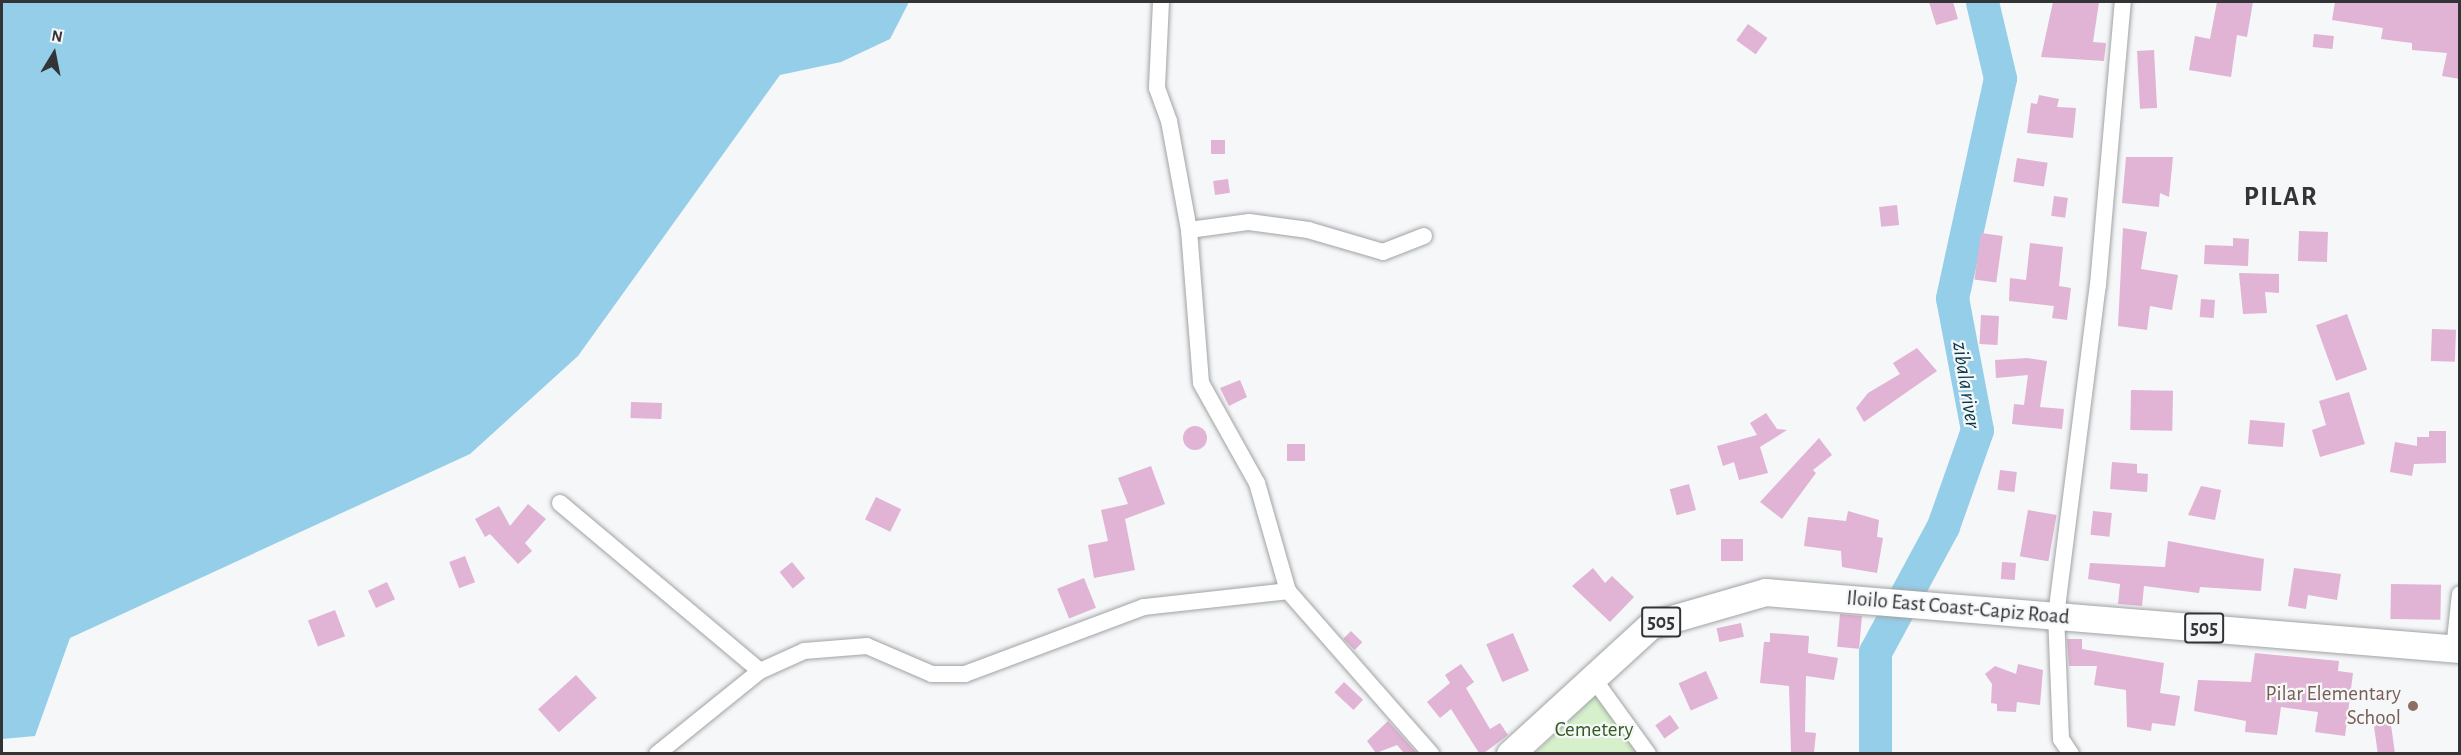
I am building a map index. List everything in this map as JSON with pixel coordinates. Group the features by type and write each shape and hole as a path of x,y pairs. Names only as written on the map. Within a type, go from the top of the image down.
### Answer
{"main road":[{"name":"Iloilo East Coast-Capiz Road","path":"1510,753 1651,625 1766,592 2457,649"}],"street":[{"path":"1161,2 1157,88 1169,122 1189,230 1201,384 1257,483 1287,591 1431,753"},
{"path":"2072,753 2061,739 2056,616 2098,285 2123,2"},
{"path":"1189,230 1249,222 1308,230 1383,252 1424,236"},
{"path":"560,503 760,671"},
{"path":"657,753 760,671 804,651 867,646 932,674 965,674 1144,606 1287,591"},
{"path":"2457,649 2460,594"},
{"path":"1593,678 1648,753"}],"green space":[{"name":"Cemetery","path":"1597,693 1640,754 1534,754"}],"water":[{"path":"2,2 909,2 890,39 841,62 780,75 578,356 470,454 70,638 35,736 2,739"}],"building":[{"path":"1929,2 1953,2 1958,19 1936,25"},
{"path":"2053,2 2099,2 2093,42 2106,43 2104,61 2041,57"},
{"path":"2217,2 2253,2 2247,37 2237,35 2231,77 2189,70 2195,36 2210,39"},
{"path":"2335,2 2460,2 2460,79 2442,76 2447,53 2412,50 2412,43 2381,39 2383,28 2332,20"},
{"path":"1748,24 1767,38 1756,54 1736,40"},
{"path":"2314,34 2334,36 2333,49 2313,47"},
{"path":"2154,50 2157,108 2140,109 2137,51"},
{"path":"2039,95 2059,99 2057,107 2076,108 2073,138 2027,133 2031,103 2037,104"},
{"path":"1211,140 1225,140 1225,154 1211,154"},
{"path":"2126,157 2173,157 2169,197 2160,193 2159,207 2122,203"},
{"path":"2017,158 2048,163 2044,187 2013,182"},
{"path":"1228,179 1230,193 1215,195 1213,181"},
{"path":"2054,196 2068,198 2065,218 2051,216"},
{"path":"1897,205 1899,225 1881,227 1879,207"},
{"path":"2123,228 2147,232 2141,269 2178,275 2172,310 2150,306 2147,330 2118,326"},
{"path":"2299,231 2328,232 2327,262 2298,261"},
{"path":"1981,233 2003,236 1996,283 1974,280"},
{"path":"2233,238 2249,239 2248,266 2204,264 2205,245 2233,246"},
{"path":"2030,243 2063,247 2059,286 2071,288 2067,320 2052,318 2054,306 2009,301 2010,278 2026,280"},
{"path":"2239,273 2279,274 2279,293 2265,292 2267,313 2243,314"},
{"path":"2201,299 2215,300 2214,318 2200,317"},
{"path":"2347,314 2367,369 2336,381 2316,325"},
{"path":"1981,315 1999,316 1997,345 1979,344"},
{"path":"2432,329 2456,330 2455,362 2431,361"},
{"path":"1917,348 1937,371 1864,422 1856,408 1868,393 1900,374 1893,363"},
{"path":"2027,358 2047,361 2040,407 2064,409 2062,429 2012,424 2014,404 2024,405 2028,375 1996,378 1995,360"},
{"path":"1240,380 1247,397 1229,406 1220,388"},
{"path":"2131,390 2173,391 2172,431 2130,430"},
{"path":"2349,392 2365,444 2320,457 2312,430 2326,425 2319,401"},
{"path":"631,402 662,403 661,419 630,418"},
{"path":"1766,413 1777,429 1787,430 1760,447 1768,473 1739,480 1734,462 1723,466 1717,446 1757,435 1750,423"},
{"path":"2250,420 2285,423 2283,447 2248,444"},
{"path":"1195,426 1204,429 1207,438 1204,447 1195,450 1186,447 1183,438 1186,429"},
{"path":"2429,431 2446,431 2446,463 2414,464 2412,476 2390,472 2395,442 2417,446 2417,437 2429,437"},
{"path":"1819,438 1832,455 1813,470 1816,473 1782,519 1760,502"},
{"path":"1287,444 1305,444 1305,461 1287,461"},
{"path":"2112,462 2137,464 2137,473 2148,474 2147,492 2110,489"},
{"path":"1151,466 1165,504 1125,519 1135,570 1094,578 1088,545 1108,541 1101,510 1128,504 1118,478"},
{"path":"2000,470 2017,472 2014,492 1998,490"},
{"path":"1689,484 1696,510 1677,515 1670,489"},
{"path":"2201,486 2221,490 2215,520 2188,515"},
{"path":"876,497 901,509 890,532 865,519"},
{"path":"528,504 546,519 525,543 532,551 518,564 490,534 485,537 475,519 499,506 510,526"},
{"path":"2028,510 2057,515 2048,561 2020,556"},
{"path":"1848,511 1879,520 1877,537 1883,538 1877,573 1842,567 1841,551 1804,546 1808,517 1846,521"},
{"path":"2093,511 2112,513 2109,537 2090,535"},
{"path":"1721,539 1743,539 1743,561 1721,561"},
{"path":"2168,541 2264,559 2261,591 2200,587 2199,593 2144,586 2142,606 2118,604 2120,584 2088,579 2090,563 2165,567"},
{"path":"465,556 475,582 459,588 449,562"},
{"path":"792,562 805,578 793,588 780,572"},
{"path":"2002,562 2016,563 2015,580 2001,579"},
{"path":"1593,568 1605,583 1612,576 1634,597 1610,622 1572,586"},
{"path":"2294,568 2341,574 2337,600 2308,595 2306,609 2288,606"},
{"path":"1084,578 1096,608 1069,619 1057,589"},
{"path":"387,582 395,599 376,608 368,591"},
{"path":"2391,584 2441,585 2440,620 2390,619"},
{"path":"335,610 345,636 318,647 308,620"},
{"path":"1840,614 1862,616 1859,649 1837,647"},
{"path":"1741,623 1744,637 1719,642 1717,628"},
{"path":"1351,631 1362,642 1355,650 1343,639"},
{"path":"1513,633 1529,671 1502,682 1486,644"},
{"path":"1770,633 1809,636 1808,653 1838,658 1834,680 1806,676 1805,732 1816,733 1814,753 1791,753 1789,686 1760,683 1764,642 1770,642"},
{"path":"2067,639 2082,639 2082,649 2164,663 2160,693 2180,696 2175,726 2152,723 2151,731 2127,727 2126,690 2094,685 2097,666 2069,666"},
{"path":"2255,653 2339,661 2338,671 2353,673 2345,736 2315,732 2318,712 2281,707 2277,735 2245,732 2246,721 2194,711 2198,680 2251,682"},
{"path":"1461,664 1474,682 1466,688 1490,729 1500,723 1508,735 1484,753 1479,753 1451,709 1440,718 1427,702 1450,683 1445,675"},
{"path":"2018,664 2043,670 2040,705 2017,702 2016,712 1997,711 1997,704 1991,703 1992,684 1985,674 1995,666 2016,674"},
{"path":"1706,671 1718,698 1691,711 1679,683"},
{"path":"576,675 597,698 559,732 538,709"},
{"path":"1344,682 1363,700 1353,710 1334,692"},
{"path":"1670,715 1679,728 1664,738 1655,725"},
{"path":"2390,718 2395,753 2378,754 2373,720"},
{"path":"1388,721 1417,753 1404,753 1397,745 1376,753 1367,741"}],"waterway":[{"name":"zibala river","path":"1875,754 1875,652 1943,526 1977,430 1952,298 2000,78 1982,2"}],"place":[{"name":"Pilar Elementary School","path":"2413,706"}],"district":[{"name":"PILAR","path":"2281,197"}]}
